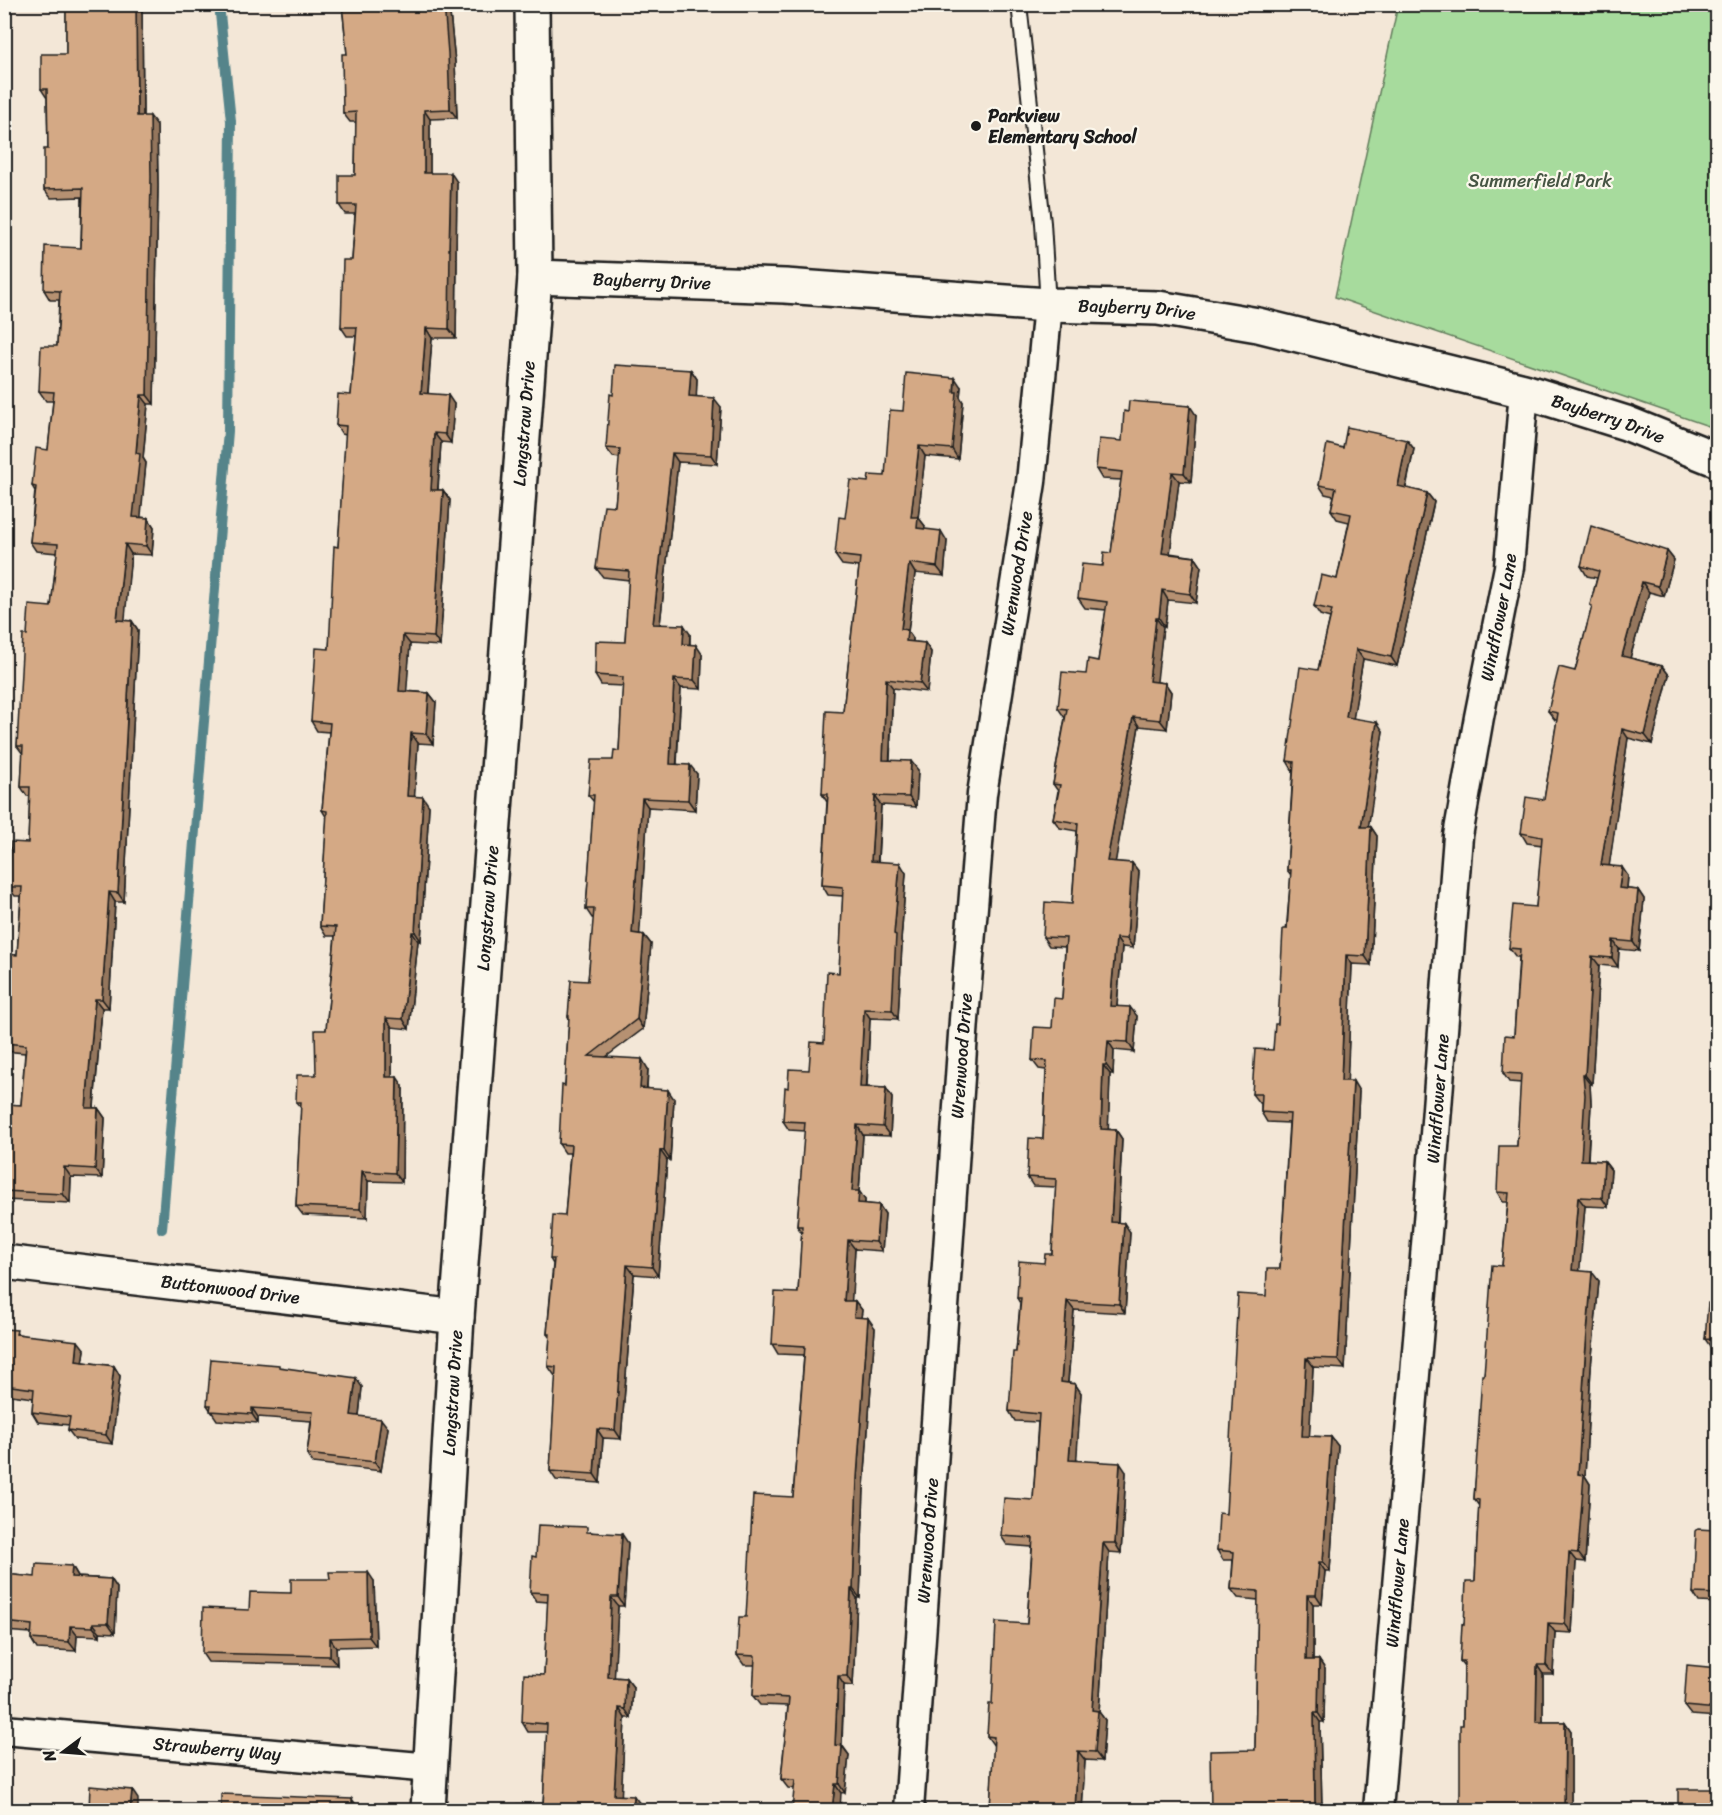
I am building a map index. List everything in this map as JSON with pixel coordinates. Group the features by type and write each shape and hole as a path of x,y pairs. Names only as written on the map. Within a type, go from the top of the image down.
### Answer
{"street":[{"name":"Longstraw Drive","path":"428,1810 457,1317 535,277 532,4"},
{"name":"Bayberry Drive","path":"535,277 784,286 1048,305 1158,308 1248,323 1524,391 1626,423 1718,460"},
{"name":"Wrenwood Drive","path":"909,1810 963,1020 982,794 1031,482 1048,305"},
{"name":"Windflower Lane","path":"1378,1810 1458,836 1509,567 1524,391"},
{"name":"Buttonwood Drive","path":"4,1262 457,1317"},
{"name":"Strawberry Way","path":"4,1730 431,1768"}],"lane":[{"path":"1019,4 1043,223 1048,305"}],"green space":[{"name":"Summerfield Park","path":"1398,5 1717,5 1717,429 1335,297"}],"building":[{"path":"66,4 136,4 137,116 150,116 151,177 147,395 141,395 136,453 140,454 133,517 148,518 146,546 125,544 117,620 132,621 118,893 109,892 102,999 95,999 86,1108 98,1108 95,1169 64,1167 63,1194 4,1191 4,1104 21,1105 26,1045 4,1043 4,954 17,955 22,887 8,887 11,842 28,843 30,787 21,787 23,746 17,746 23,635 27,635 29,605 51,607 58,544 30,542 36,487 32,486 36,448 48,450 54,392 39,391 41,346 57,346 60,291 44,290 45,246 81,248 83,188 44,189 44,149 48,149 47,89 41,89 41,54 66,54"},
{"path":"342,4 444,4 450,109 424,110 424,173 451,173 449,329 426,328 421,393 448,395 445,434 434,433 431,490 443,490 434,637 403,635 399,691 429,693 426,734 411,733 407,796 423,797 415,932 412,932 403,1019 386,1018 386,1077 397,1077 395,1173 362,1171 360,1209 296,1206 301,1102 296,1102 297,1075 316,1075 315,1030 326,1030 336,927 320,926 327,811 322,810 330,723 311,721 316,648 329,649 334,546 338,547 346,426 336,425 338,394 351,395 357,327 341,327 343,260 352,260 356,205 339,205 339,175 355,175 356,112 343,113 342,54 347,54"},
{"path":"615,365 691,370 689,396 714,398 711,455 672,453 653,624 684,625 683,644 696,645 694,680 674,679 670,764 690,765 688,800 642,798 632,933 644,935 637,1019 589,1056 642,1059 640,1088 668,1090 664,1151 660,1150 652,1267 627,1265 615,1430 597,1429 594,1474 550,1471 556,1367 548,1366 550,1334 547,1334 554,1259 550,1259 553,1215 565,1216 571,1145 559,1144 571,980 588,981 594,909 586,909 594,795 588,795 591,760 613,760 614,750 619,751 623,677 595,675 596,641 625,642 629,571 596,568 604,505 615,506 620,449 606,448 610,394 613,395"},
{"path":"906,373 955,378 954,392 957,392 952,449 919,446 911,517 918,517 917,528 941,531 937,567 909,563 901,629 907,630 906,641 925,643 920,683 886,679 883,760 911,761 909,797 875,796 871,861 900,863 894,934 896,935 892,1010 864,1009 860,1087 886,1088 883,1127 857,1125 852,1191 859,1191 858,1203 879,1205 876,1242 848,1240 844,1301 855,1301 854,1317 868,1318 847,1676 838,1676 835,1745 842,1746 839,1784 835,1784 832,1810 792,1810 795,1780 781,1779 789,1698 753,1696 755,1656 737,1655 739,1617 746,1617 753,1495 793,1497 805,1346 772,1344 775,1292 798,1293 802,1226 797,1226 805,1122 783,1121 785,1087 788,1088 789,1069 809,1070 811,1042 824,1043 827,972 839,973 843,887 822,885 828,794 822,794 826,711 843,712 860,558 835,555 839,517 845,518 850,480 868,482 869,475 885,476 890,410 903,411"},
{"path":"1129,401 1190,406 1184,473 1172,472 1162,553 1195,557 1190,594 1162,590 1159,618 1156,618 1149,681 1165,683 1160,720 1133,717 1107,861 1132,863 1127,939 1116,938 1110,1006 1130,1007 1128,1042 1108,1041 1106,1065 1103,1065 1101,1129 1116,1130 1111,1222 1124,1223 1119,1304 1067,1301 1061,1382 1075,1384 1069,1460 1120,1463 1115,1543 1103,1543 1092,1710 1098,1711 1095,1752 1078,1751 1075,1810 990,1810 994,1737 987,1736 989,1704 992,1704 996,1622 1027,1624 1033,1538 1001,1536 1004,1498 1033,1500 1039,1414 1009,1411 1013,1352 1016,1352 1021,1298 1017,1298 1019,1261 1044,1263 1045,1254 1052,1254 1056,1179 1027,1177 1029,1138 1043,1139 1047,1061 1032,1060 1034,1027 1052,1028 1054,998 1062,999 1066,938 1043,937 1045,902 1072,904 1078,823 1053,819 1060,785 1053,784 1067,709 1058,708 1062,672 1086,674 1088,659 1098,661 1107,602 1078,598 1082,564 1103,566 1104,552 1111,553 1122,472 1096,469 1099,439 1122,441 1124,411 1128,412"},
{"path":"1347,427 1407,440 1398,486 1427,493 1391,657 1356,649 1346,717 1377,722 1361,827 1371,827 1365,956 1346,955 1341,1081 1353,1081 1338,1359 1306,1358 1302,1436 1331,1437 1323,1562 1319,1562 1316,1595 1307,1595 1306,1660 1319,1660 1318,1713 1314,1713 1315,1810 1211,1810 1210,1751 1255,1750 1258,1591 1231,1589 1234,1552 1217,1550 1219,1513 1226,1514 1238,1294 1266,1296 1267,1269 1280,1269 1290,1114 1261,1112 1262,1094 1252,1094 1255,1049 1273,1050 1275,1024 1278,1024 1283,929 1287,929 1291,870 1287,870 1294,762 1287,761 1300,667 1318,670 1332,610 1314,606 1321,575 1337,579 1351,514 1331,510 1336,488 1319,485 1327,444 1343,448"},
{"path":"1591,526 1667,551 1658,586 1642,582 1622,656 1662,666 1645,735 1622,729 1601,865 1622,867 1619,888 1638,890 1633,942 1613,940 1612,958 1592,956 1585,1075 1583,1075 1585,1095 1581,1160 1604,1161 1602,1198 1578,1197 1572,1270 1592,1272 1578,1474 1584,1475 1578,1553 1569,1552 1565,1624 1548,1623 1546,1665 1537,1665 1536,1722 1565,1722 1564,1810 1460,1810 1460,1725 1463,1725 1464,1661 1460,1661 1462,1624 1464,1625 1466,1581 1475,1581 1479,1500 1474,1499 1492,1265 1502,1266 1509,1193 1497,1192 1499,1146 1517,1146 1521,1074 1503,1073 1505,1035 1514,1036 1520,949 1509,948 1513,905 1536,907 1542,837 1521,833 1526,797 1544,800 1558,713 1548,711 1559,667 1575,671 1592,606 1590,605 1599,571 1581,566"},
{"path":"1708,1303 1718,1304 1718,1340 1705,1339"},
{"path":"4,1329 17,1330 16,1334 78,1341 76,1361 114,1366 106,1435 68,1430 70,1417 32,1412 34,1389 4,1385"},
{"path":"211,1359 279,1365 279,1367 356,1378 351,1415 381,1419 375,1462 307,1454 313,1412 252,1408 252,1414 210,1411 211,1405 207,1405"},
{"path":"1718,1487 1718,1594 1693,1593 1696,1531 1698,1529 1715,1530"},
{"path":"538,1525 587,1527 587,1532 622,1534 618,1597 611,1597 608,1677 626,1678 625,1709 619,1708 614,1795 634,1796 633,1810 517,1810 517,1804 543,1806 547,1724 522,1722 524,1674 544,1675 548,1593 530,1592 532,1556 536,1557"},
{"path":"36,1564 72,1566 71,1577 111,1579 108,1623 93,1623 93,1627 70,1626 69,1642 31,1639 32,1625 4,1622 4,1574 35,1577"},
{"path":"329,1572 368,1572 369,1637 330,1638 330,1656 202,1653 203,1608 249,1610 250,1592 291,1593 291,1579 330,1579"},
{"path":"1687,1665 1718,1668 1718,1709 1684,1706"},
{"path":"90,1786 132,1790 130,1810 89,1810"},
{"path":"1678,1789 1718,1789 1718,1810 1678,1810"},
{"path":"221,1794 352,1799 352,1810 221,1810"}],"waterway":[{"path":"162,1229 228,431 231,121 219,4"}],"place":[{"name":"Parkview Elementary School","path":"976,126"}]}
